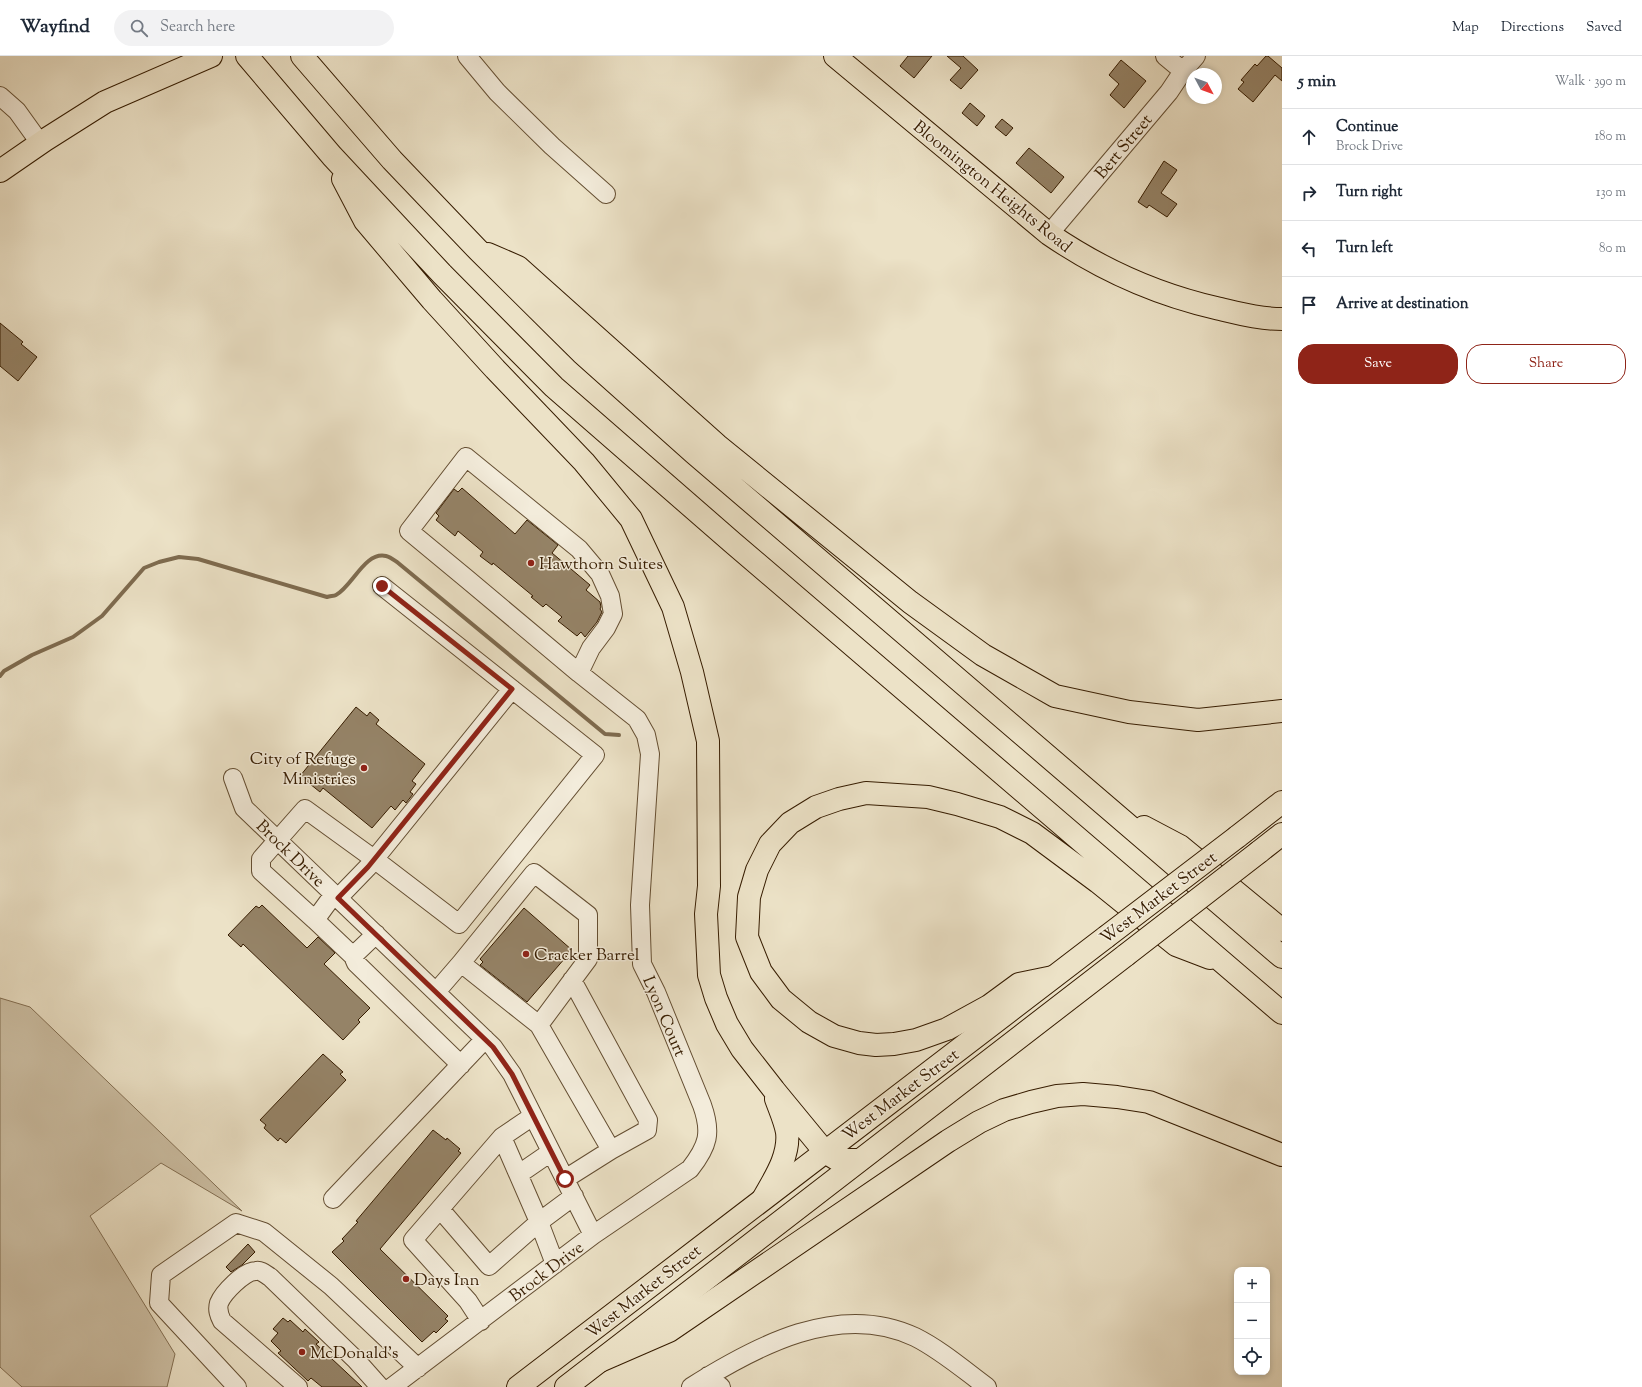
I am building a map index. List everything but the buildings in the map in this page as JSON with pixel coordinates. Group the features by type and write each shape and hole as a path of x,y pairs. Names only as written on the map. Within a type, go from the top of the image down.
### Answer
{"main road":[{"path":"0,171 40,143 105,102 211,56"},
{"path":"247,56 332,156 442,274 554,387 733,543 1282,1013"},
{"path":"302,56 392,160 478,250 582,353 694,454 1282,957"},
{"name":"Bloomington Heights Road","path":"835,56 1049,234 1082,256 1122,276 1181,300 1237,313 1269,319 1282,319"},
{"path":"332,156 365,221 432,300 495,369 584,462 631,518 673,607 692,672 708,741 709,886 706,914 709,975 716,998 727,1024 742,1049 825,1152 838,1160 859,1160"},
{"path":"478,250 518,267 717,445 910,602 983,655 1054,696 1129,712 1198,720 1282,710"},
{"path":"1053,977 1020,984 988,1006 947,1029 916,1040 894,1044 876,1045 834,1036 809,1022 781,1000 761,972 747,937 749,897 757,870 770,844 790,823 816,806 866,793 928,797 958,804 1000,817 1032,833 1098,882 1176,945 1226,965"},
{"name":"West Market Street","path":"518,1387 1282,802"},
{"path":"1110,809 1180,846 1282,930"},
{"name":"West Market Street","path":"566,1387 1282,834"},
{"path":"763,1199 779,1170 786,1152 787,1132 774,1090"},
{"path":"600,1361 669,1331 948,1142 979,1122 1004,1110 1057,1096 1083,1094 1149,1102 1282,1155"}],"street":[{"path":"467,56 497,92 552,146 606,194"},
{"path":"1166,56 1183,71"},
{"name":"Bert Street","path":"1049,234 1169,92 1183,71 1196,56"},
{"path":"0,96 16,111 40,143"},
{"name":"Lyon Court","path":"579,673 591,648 606,628 613,614 610,596 600,574 579,549 466,458 409,531 579,673 638,719 646,735 650,754 640,905 642,964 656,992 707,1120 706,1142 700,1156 690,1169 593,1235"},
{"path":"382,586 595,755 459,924 305,809 261,859 261,871 353,956 356,963 461,1065"},
{"path":"314,920 336,896 374,860 512,689"},
{"name":"Brock Drive","path":"233,778 244,808 493,1047 512,1074 593,1235 392,1387"},
{"path":"436,992 534,873 588,915 588,959 539,1025"},
{"path":"353,956 376,934"},
{"path":"461,963 539,1025 611,1150"},
{"path":"565,1179 611,1150 647,1130 648,1120 572,980"},
{"path":"333,1199 485,1039"},
{"path":"481,1321 468,1301 413,1240 502,1137 533,1116"},
{"path":"502,1137 519,1174 555,1264"},
{"path":"519,1174 551,1152"},
{"path":"440,1209 489,1266 539,1222 574,1196"},
{"path":"237,1387 159,1303 161,1276 236,1223 264,1232 331,1286 418,1368"},
{"path":"298,1387 222,1322 218,1312 220,1302 240,1277 254,1270 261,1271 270,1277 356,1360 380,1387"},
{"path":"691,1387 715,1382 751,1353 790,1337 824,1326 856,1323 887,1328 915,1337 938,1350 987,1387"}],"shaded area":[{"path":"0,998 30,1007 242,1211 161,1163 90,1216 175,1354 167,1387 22,1387 0,1367"}],"waterway":[{"path":"0,676 4,671 32,655 73,637 102,616 144,568 159,562 179,557 198,559 327,597 336,595 342,591 365,564 372,559 378,556 386,556 397,562 605,734 619,735"}],"place":[{"name":"Hawthorn Suites","path":"531,563"},
{"name":"City of Refuge Ministries","path":"364,768"},
{"name":"Cracker Barrel","path":"526,954"},
{"name":"Days Inn","path":"406,1279"},
{"name":"McDonald's","path":"302,1352"}],"route":[{"path":"382,586 512,689 368,867 338,898 493,1047 512,1074 565,1179"}]}
